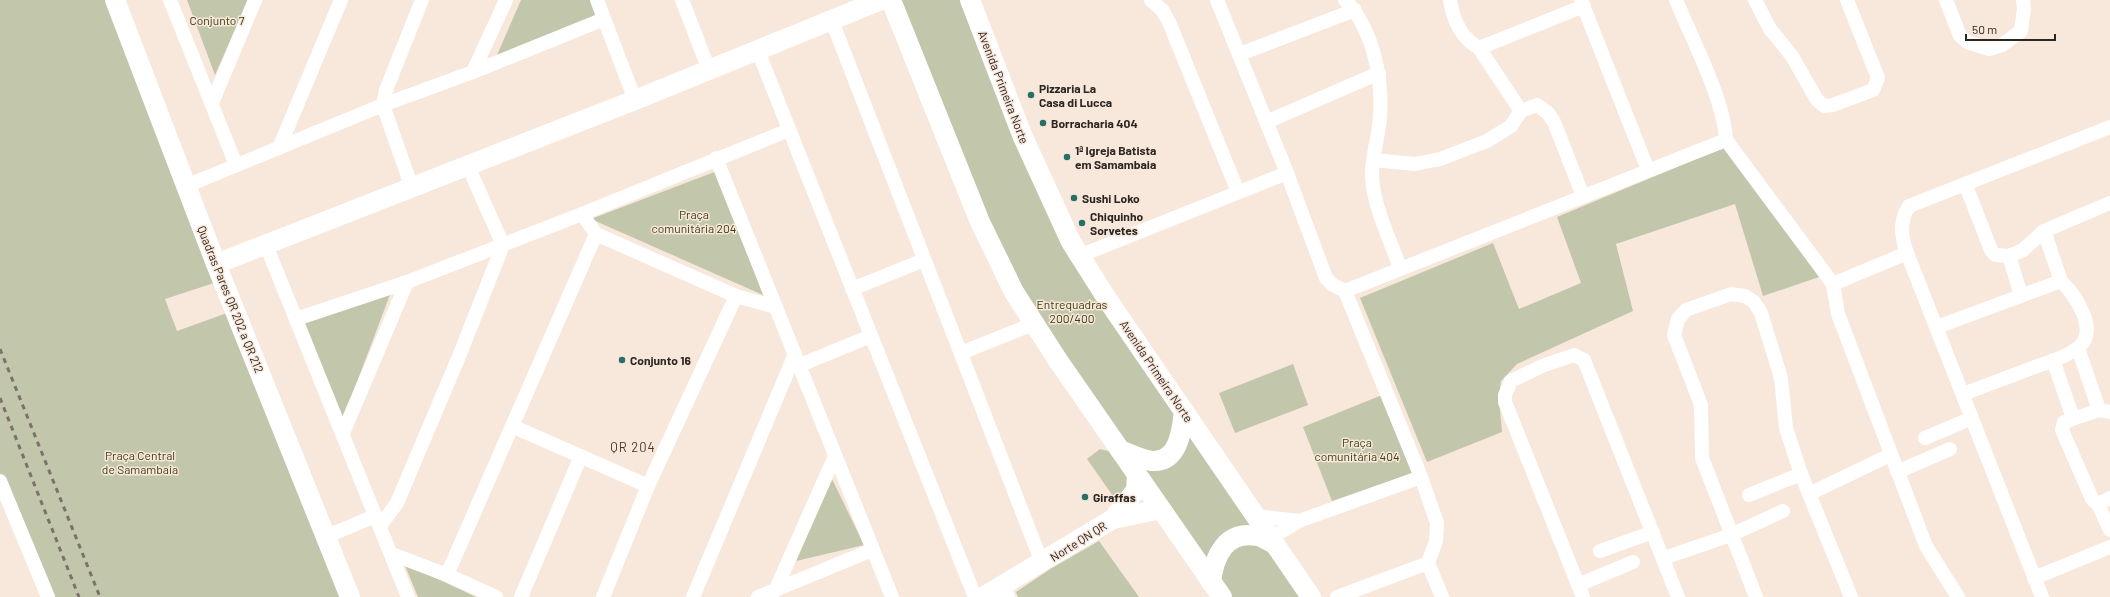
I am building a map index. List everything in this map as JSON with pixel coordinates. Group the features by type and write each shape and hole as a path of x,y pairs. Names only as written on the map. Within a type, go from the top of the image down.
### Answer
{"street":[{"name":"Quadras Pares QR 202 a QR 212","path":"115,0 216,264 350,597"},
{"path":"170,0 236,166"},
{"path":"212,103 255,0"},
{"path":"279,148 341,0"},
{"path":"412,188 383,105 386,90 422,0"},
{"path":"474,72 506,0"},
{"path":"597,0 635,100"},
{"path":"682,0 709,70"},
{"path":"216,264 635,100 881,0"},
{"path":"891,0 980,222 1014,292 1033,324 1216,589"},
{"name":"Avenida Primeira Norte","path":"970,0 1022,135 1055,208 1079,256 1311,597"},
{"path":"1151,0 1163,11 1173,29 1238,192"},
{"path":"1217,0 1287,173 1326,278 1333,285 1345,291 1421,477 1437,523 1436,541 1428,564 1442,597"},
{"path":"1450,0 1452,14 1460,29 1470,44 1479,48 1521,111"},
{"path":"1676,0 1724,119 1726,140 1833,284 1838,314 1890,455 1926,546 1958,597"},
{"path":"1755,0 1770,29 1792,56 1817,100 1824,106 1833,105 1873,90 1878,78 1847,0"},
{"path":"1946,0 1960,36 1967,42 1989,49 2002,45 2021,31 2024,9 2023,0"},
{"path":"1479,48 1583,3 1648,170"},
{"path":"1240,54 1350,5 1369,40 1379,73 1380,116 1372,176 1376,202 1400,268"},
{"path":"186,186 383,105 474,72 604,19"},
{"path":"832,21 1042,563"},
{"path":"758,51 788,130 975,597"},
{"path":"1266,122 1379,73"},
{"path":"1374,160 1415,164 1440,159 1487,141 1511,126 1521,111 1537,105 1548,113 1554,122 1583,196"},
{"path":"2042,597 1907,253 1901,231 1902,223 1909,206 1966,186 2110,127"},
{"path":"296,319 407,282 582,214 716,158 788,130"},
{"path":"1345,291 1726,140"},
{"path":"716,158 892,597"},
{"path":"325,537 377,521 397,503 460,354 503,245 468,166"},
{"path":"1079,256 1287,173"},
{"path":"1966,186 1991,250 1995,255 2009,256 2023,250 2044,231 2110,203"},
{"path":"582,214 596,234 736,296 776,306"},
{"path":"1963,394 2053,360 2078,348 2084,340 2086,328 2079,302 2061,281 2044,231"},
{"path":"447,575 596,234"},
{"path":"266,245 343,433 377,521 392,554 408,597"},
{"path":"1833,284 1907,253"},
{"path":"2009,256 2021,295"},
{"path":"852,288 924,260"},
{"path":"1937,327 2061,281"},
{"path":"343,433 407,282"},
{"path":"1756,597 1730,535 1702,458 1701,405 1674,335 1678,319 1686,310 1731,294 1745,296 1754,302 1761,313 1781,378 1786,428 1801,474 1850,597"},
{"path":"603,597 648,486 736,296"},
{"path":"961,353 1033,324"},
{"path":"693,597 798,360 871,336"},
{"path":"2078,348 2105,411 2073,418 2064,422 2062,430 2092,499 2104,501 2110,530"},
{"path":"1633,562 1581,591 1506,402 1505,395 1511,381 1542,366 1574,355 1584,360 1664,558 1678,597"},
{"path":"2053,360 2073,418"},
{"path":"1120,450 1145,460 1160,461 1170,454 1177,445 1181,436 1184,411"},
{"path":"1925,438 1972,418"},
{"path":"512,426 648,486"},
{"path":"1897,472 1950,449"},
{"path":"1810,494 1890,455"},
{"path":"521,597 581,456"},
{"path":"775,591 835,456"},
{"path":"1749,495 1801,474"},
{"name":"Norte QN QR","path":"1113,519 1136,490 1137,475"},
{"path":"1216,589 1213,565 1216,555 1222,547 1231,540 1257,536 1273,541 1299,521 1421,477"},
{"path":"0,481 48,597"},
{"name":"Norte QN QR","path":"983,597 1006,591 1042,563 1113,519 1161,508"},
{"path":"1664,558 1730,535 1783,511"},
{"path":"1256,516 1299,521"},
{"path":"1600,551 1653,532"},
{"path":"2034,578 2110,547"},
{"path":"758,597 872,550"},
{"path":"392,554 447,575 496,597"},
{"path":"1337,597 1428,564"}],"green space":[{"name":"Praça Central de Samambaia","path":"0,0 114,0 214,283 165,299 177,331 227,313 345,597 46,597 0,483"},
{"name":"Conjunto 7","path":"187,0 248,0 215,75"},
{"path":"521,0 594,0 601,20 494,62"},
{"name":"Entrequadras 200/400","path":"897,0 963,0 1050,211 1314,597 1228,597 1136,463 1011,272"},
{"path":"1725,147 1828,274 1763,296 1735,204 1616,244 1633,311 1517,364 1501,381 1499,398 1502,432 1427,462 1360,298 1493,243 1519,309 1581,283 1557,217"},
{"name":"Praça comunitária 204","path":"717,171 763,295 591,219"},
{"path":"391,292 343,419 301,321"},
{"path":"1293,364 1308,405 1235,433 1219,393"},
{"name":"Praça comunitária 404","path":"1382,395 1413,473 1332,501 1303,427"},
{"path":"1100,449 1112,452 1127,477 1127,488 1115,499 1087,459"},
{"path":"832,479 864,545 796,561"},
{"path":"1099,541 1139,597 1018,597 1016,592 1052,568"},
{"path":"404,563 476,597 418,597"}],"railway":[{"path":"0,349 100,597"},
{"path":"0,398 79,597"}],"place":[{"name":"Pizzaria La Casa di Lucca","path":"1031,95"},
{"name":"Borracharia 404","path":"1043,123"},
{"name":"1ª Igreja Batista em Samambaia","path":"1067,157"},
{"name":"Sushi Loko","path":"1074,198"},
{"name":"Chiquinho Sorvetes","path":"1082,223"},
{"name":"Conjunto 16","path":"622,360"},
{"name":"Giraffas","path":"1085,497"}],"district":[{"name":"QR 204","path":"633,447"}]}
